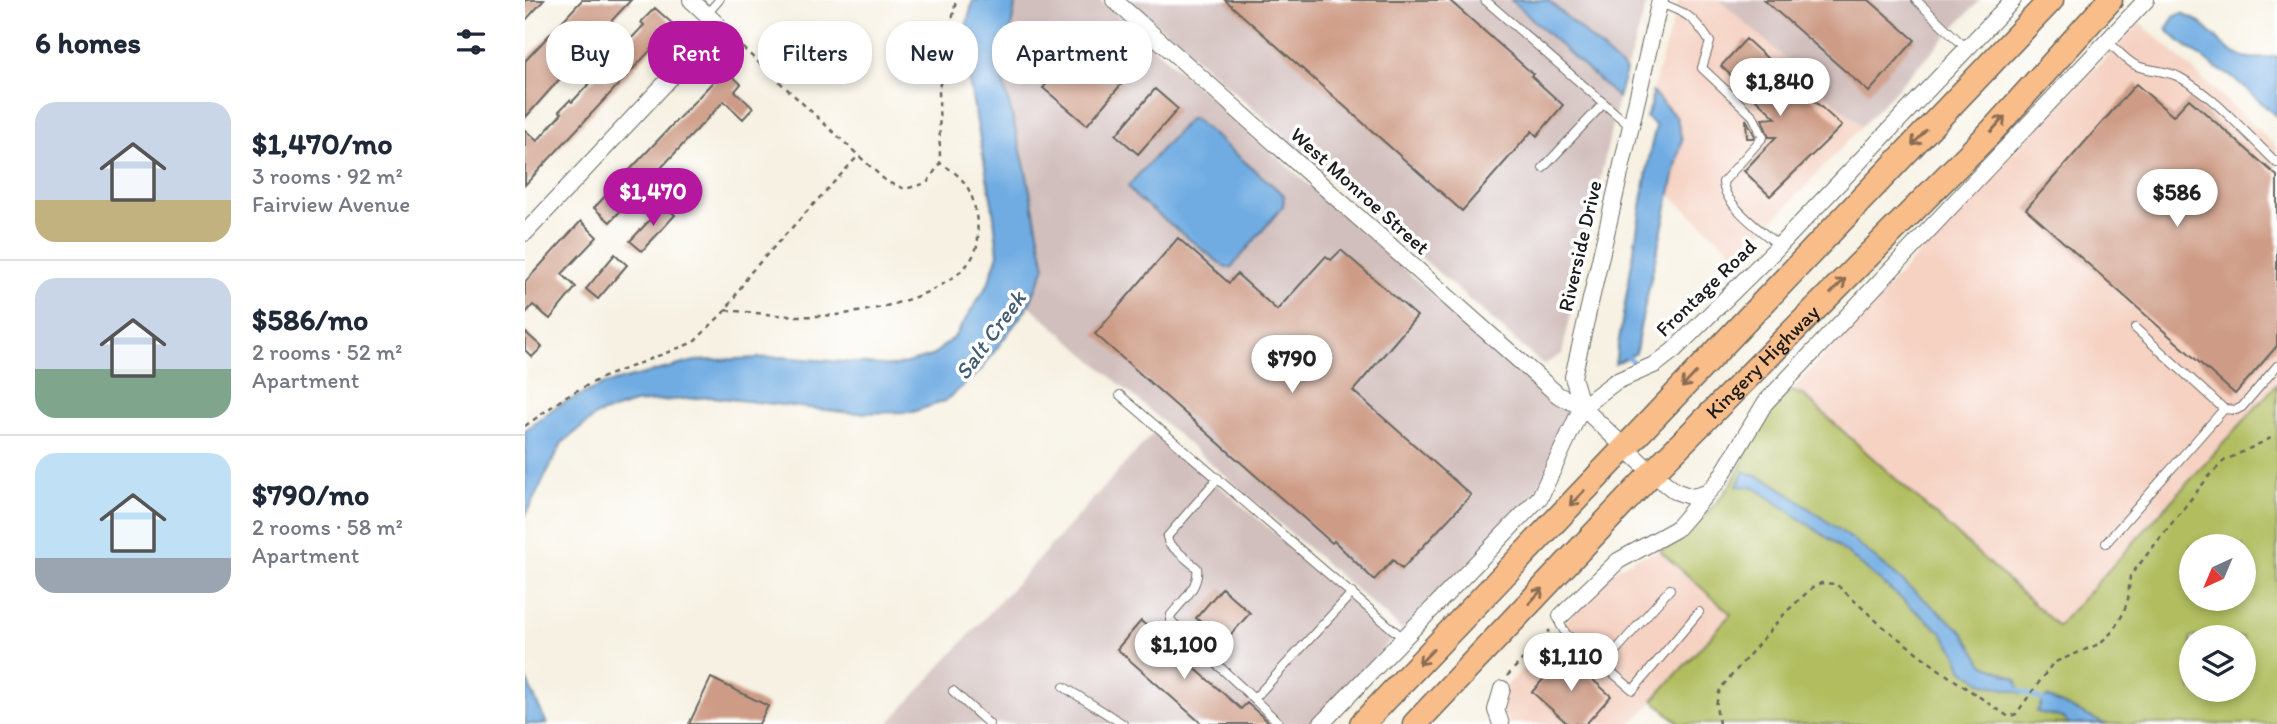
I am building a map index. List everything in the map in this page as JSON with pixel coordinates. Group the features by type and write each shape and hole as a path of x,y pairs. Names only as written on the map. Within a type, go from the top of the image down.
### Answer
{"highway":[{"name":"Kingery Highway","path":"1363,724 2051,0"},
{"name":"Kingery Highway","path":"1415,724 1652,473 1991,132 2110,0"}],"street":[{"path":"691,0 714,21"},
{"name":"West Monroe Street","path":"1114,0 1558,395 1582,407"},
{"name":"Frontage Road","path":"1321,724 1540,497 1582,407 1615,382 1656,364 1674,351 1779,246 2013,0"},
{"path":"1561,616 1618,561 1676,529 1719,480 1765,403 2147,0"},
{"name":"Riverside Drive","path":"1582,407 1573,377 1659,1"},
{"path":"525,233 665,84"},
{"path":"1582,407 1624,449 1675,491 1692,496 1707,493"},
{"path":"1501,724 1496,710 1502,689"}],"lane":[{"path":"707,14 719,0"},
{"path":"1485,0 1630,126"},
{"path":"1916,0 1967,49"},
{"path":"1659,1 1684,11 1697,22 1710,41 1702,68 1753,116 1763,137 1723,182 1723,190 1729,201 1779,246"},
{"path":"2108,41 2137,66 2177,76 2201,92 2277,163"},
{"path":"1543,168 1604,103"},
{"path":"2135,328 2224,409 2236,410 2242,407 2277,366"},
{"path":"1120,395 1403,638"},
{"path":"2106,543 2224,409"},
{"path":"1217,478 1167,537 1169,544 1197,568 1198,576 1170,620 1280,724"},
{"path":"1603,665 1670,589"},
{"path":"1255,700 1352,593"},
{"path":"1561,616 1560,624 1566,634 1633,690 1699,612"},
{"path":"1064,687 1123,724"},
{"path":"953,691 989,724"}],"path":[{"path":"744,49 887,182 905,189 927,183 940,163 939,89 956,0"},
{"path":"525,426 568,396 604,377 694,342 726,310 750,273 859,155"},
{"path":"726,310 774,315 854,313 887,305 944,284 961,271 977,249 978,225 975,208 965,183 958,173 940,163"},
{"path":"1719,724 1716,705 1720,689 1786,612 1821,583 1836,584 1881,625 1941,671 2009,717 2016,714 2053,663 2099,644 2112,632 2123,614 2130,576 2210,475 2224,461 2271,438"},
{"path":"1502,689 1509,673 1561,616"}],"shaded area":[{"path":"1016,0 1100,0 1124,21 1012,21"},
{"path":"1130,0 1511,0 1618,98 1562,354 1543,365"},
{"path":"1548,0 1648,0 1626,71 1576,26"},
{"path":"1679,0 1719,0 1862,126 1739,257 1670,195 1682,140 1677,118 1652,92"},
{"path":"1719,0 1980,0 1862,126"},
{"path":"2140,22 2277,147 2277,384 2058,627 1802,394 1791,391 1997,170"},
{"path":"1152,46 1547,396 1574,409 1534,497 1402,630 1029,305 1045,267 1026,171 1004,84 1152,84"},
{"path":"1155,431 1395,636 1312,724 888,724"},
{"path":"1660,551 1731,614 1632,724 1509,724 1503,710 1506,687 1609,574 1635,558"}],"green space":[{"path":"2277,384 2277,724 1680,724 1653,700 1731,614 1660,551 1688,531 1724,493 1770,409 1791,391 1802,394 2058,626"}],"water":[{"name":"Salt Creek","path":"973,0 1016,0 1012,21 992,21 992,84 1004,84 1026,171 1045,267 1029,305 979,372 945,401 913,412 851,413 712,397 634,403 597,415 562,443 525,516 525,431 557,406 605,384 695,361 780,357 895,366 932,356 955,336 988,284 998,254 993,209 970,84 978,84 978,21 968,21"},
{"path":"1511,0 1548,0 1626,71 1618,98"},
{"path":"2181,13 2195,19 2223,45 2243,57 2277,56 2277,117 2235,79 2216,68 2166,29 2174,17"},
{"path":"1652,92 1677,118 1682,140 1636,353 1615,364 1656,126 1646,117 1651,106"},
{"path":"1193,118 1284,195 1283,206 1231,268 1226,268 1136,197 1128,186 1188,120"},
{"path":"1744,471 1772,482 1856,542 1963,632 1983,664 2016,679 2021,693 1985,684 1963,670 1956,653 1941,632 1832,541 1754,487 1737,486"},
{"path":"525,677 547,724 525,724"},
{"path":"2047,697 2105,724 2069,724 2063,718 2037,712"}],"building":[{"path":"525,0 544,0 525,21"},
{"path":"582,0 631,0 611,21 562,21"},
{"path":"1225,0 1449,0 1533,74 1531,76 1563,105 1537,136 1532,131 1462,211"},
{"path":"1764,0 1869,0 1915,40 1869,92"},
{"path":"655,8 670,21 648,21 648,53 634,68 634,36 644,25 641,22"},
{"path":"546,39 546,84 555,84 525,118 525,61"},
{"path":"1746,39 1842,126 1770,196 1744,171 1776,137 1769,137 1762,119 1776,118 1721,66"},
{"path":"589,84 619,84 525,185 525,130 537,141 562,113 559,111 570,100 572,102"},
{"path":"711,84 741,84 735,91 753,108 743,119 724,101 610,222 594,208"},
{"path":"1046,84 1121,84 1087,125 1043,88"},
{"path":"2136,84 2173,116 2189,99 2277,176 2277,346 2235,394 2026,209"},
{"path":"1155,89 1178,109 1138,154 1116,135"},
{"path":"1746,119 1755,136 1754,138 1747,138"},
{"path":"664,205 675,215 642,251 630,241"},
{"path":"581,221 597,237 562,274 576,287 550,319 533,305 525,314 525,282"},
{"path":"1178,238 1229,283 1237,274 1277,310 1326,256 1331,260 1341,250 1417,316 1353,391 1471,495 1402,569 1393,560 1374,580 1334,541 1332,543 1095,334"},
{"path":"615,254 627,265 598,299 586,289"},
{"path":"525,332 542,347 532,357 525,350"},
{"path":"1222,588 1250,613 1224,642 1196,618"},
{"path":"1141,621 1241,709 1247,703 1271,724 1202,724 1117,649"},
{"path":"1565,655 1611,696 1586,724 1568,724 1532,692"},
{"path":"711,678 768,706 759,724 689,724"}],"waterway":[{"path":"1626,352 1633,362"},
{"path":"2015,688 2046,702"}]}
